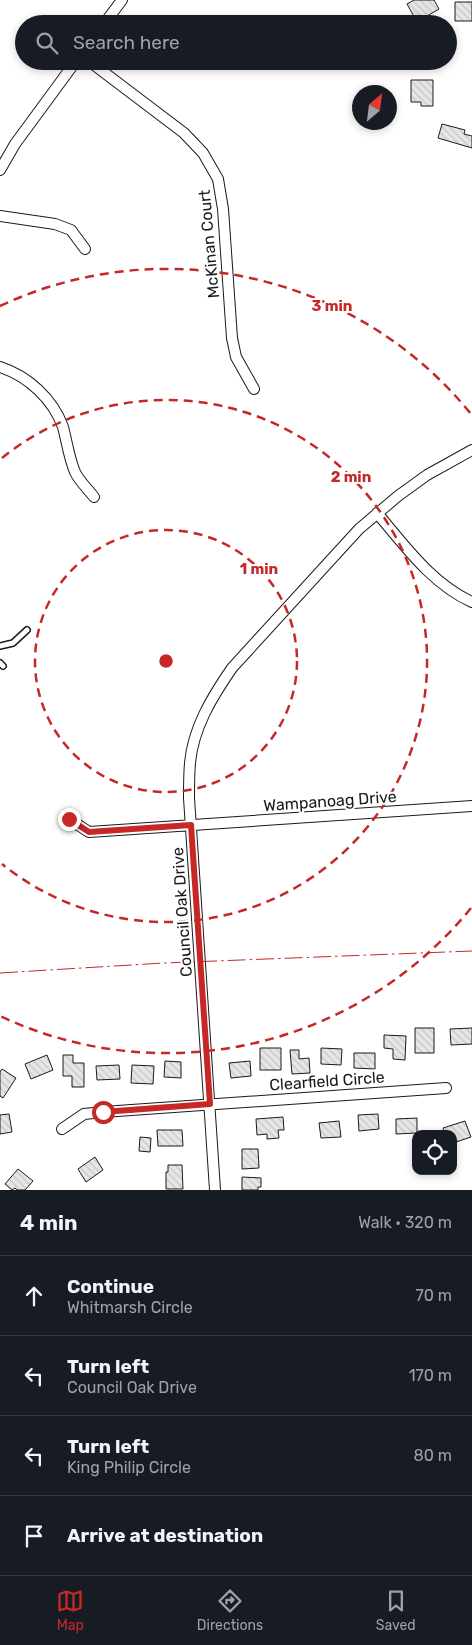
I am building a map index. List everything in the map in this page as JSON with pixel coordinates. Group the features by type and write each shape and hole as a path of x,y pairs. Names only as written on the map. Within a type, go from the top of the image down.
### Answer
{"street":[{"path":"111,15 122,0"},
{"path":"0,170 16,144 69,70"},
{"name":"McKinan Court","path":"101,70 184,132 204,152 218,179 223,209 232,338 236,357 254,388"},
{"path":"0,216 56,224 71,230 85,249"},
{"path":"0,368 11,371 28,381 52,407 62,426 75,473 94,497"},
{"name":"Council Oak Drive","path":"215,1190 189,798 190,762 196,738 204,715 232,668 359,529 427,475 472,450"},
{"path":"377,513 431,574 448,588 472,602"},
{"name":"Wampanoag Drive","path":"69,819 89,832 472,806"},
{"name":"Clearfield Circle","path":"62,1129 84,1114 446,1088"}],"lane":[{"path":"0,646 13,643 28,630"}],"building":[{"path":"414,0 434,0 439,9 429,15 413,15 407,4"},
{"path":"455,2 472,2 472,21 457,21 457,15 455,15"},
{"path":"411,80 433,80 433,106 421,106 421,102 411,102"},
{"path":"442,124 465,130 464,134 472,136 472,148 438,138"},
{"path":"415,1028 434,1028 434,1053 415,1053"},
{"path":"472,1028 472,1044 451,1045 450,1029"},
{"path":"384,1035 406,1036 405,1060 393,1059 393,1049 384,1048"},
{"path":"260,1048 281,1048 281,1070 260,1070"},
{"path":"321,1048 342,1049 341,1065 321,1064"},
{"path":"290,1050 299,1050 299,1059 309,1058 310,1073 292,1074"},
{"path":"354,1053 375,1053 375,1069 354,1068"},
{"path":"47,1055 53,1070 31,1079 25,1064"},
{"path":"63,1055 73,1055 73,1063 84,1063 84,1087 72,1087 72,1076 63,1076"},
{"path":"165,1061 181,1062 181,1078 164,1077"},
{"path":"250,1061 251,1076 231,1078 229,1063"},
{"path":"119,1065 120,1079 97,1080 96,1066"},
{"path":"132,1065 154,1066 153,1084 131,1083"},
{"path":"2,1069 16,1078 3,1098 0,1096 0,1072"},
{"path":"9,1114 12,1132 0,1134 0,1115"},
{"path":"378,1114 379,1129 359,1131 358,1115"},
{"path":"283,1117 284,1130 278,1130 279,1138 267,1139 267,1134 257,1135 256,1119"},
{"path":"417,1118 417,1130 412,1130 412,1133 396,1134 396,1119"},
{"path":"339,1121 341,1137 321,1138 319,1123"},
{"path":"465,1121 471,1137 457,1142 457,1130 444,1130 443,1128"},
{"path":"157,1130 182,1130 183,1146 158,1146"},
{"path":"140,1137 151,1138 150,1152 139,1151"},
{"path":"242,1149 258,1149 259,1168 242,1169"},
{"path":"95,1157 103,1170 86,1182 78,1169"},
{"path":"168,1165 182,1165 183,1189 166,1189"},
{"path":"18,1169 33,1181 25,1190 17,1190 15,1188 12,1190 5,1184"},
{"path":"242,1177 261,1178 261,1187 258,1187 258,1190 242,1190"}],"power":[{"path":"0,973 164,963 472,951"}],"route":[{"path":"69,819 89,832 191,825 210,1104 103,1112"}]}
